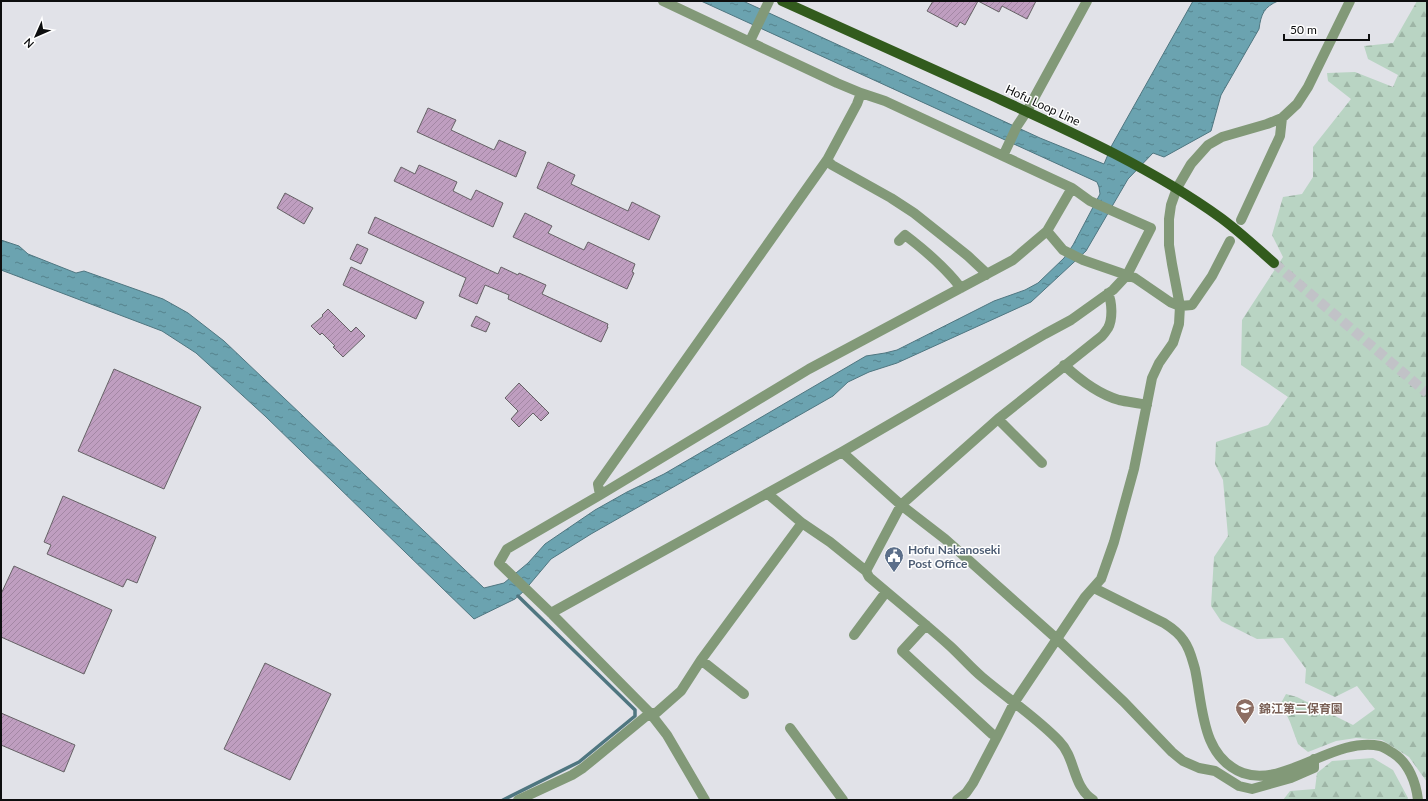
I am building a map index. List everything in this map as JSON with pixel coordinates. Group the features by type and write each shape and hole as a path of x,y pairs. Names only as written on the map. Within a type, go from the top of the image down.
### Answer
{"main road":[{"name":"Hofu Loop Line","path":"782,1 1027,111 1143,168 1177,188 1222,219 1248,239 1274,263"}],"street":[{"path":"551,613 768,494 1071,320 1108,293 1127,275 1151,228 1090,201 1072,188 1004,154 885,101 861,93 751,38 663,1"},
{"path":"751,38 769,1"},
{"path":"1004,154 1017,126 1027,111 1087,1"},
{"path":"957,800 966,793 998,737 1014,703 1085,597 1101,579 1114,542 1134,469 1152,378 1159,363 1173,343 1179,324 1180,306 1169,245 1169,219 1171,205 1177,188 1191,164 1208,145 1222,138 1282,118 1297,104 1308,87 1350,1"},
{"path":"600,495 598,484 827,160 857,104 861,93"},
{"path":"1241,220 1280,136 1282,118"},
{"path":"827,160 832,165 891,198 914,213 968,256 986,275"},
{"path":"705,800 667,735 650,713 499,563 508,549 809,369 1013,260 1047,231 1072,188"},
{"path":"1047,231 1063,250 1083,260 1135,278 1170,302 1180,306 1192,305 1212,276 1230,242"},
{"path":"899,242 905,235 931,255 950,274 961,288"},
{"path":"866,571 901,505 998,419 1102,336 1108,328 1110,320 1111,300 1108,293"},
{"path":"1064,365 1085,383 1106,395 1119,400 1147,405"},
{"path":"998,419 1042,463"},
{"path":"842,452 901,505 945,539 1057,639 1124,702 1172,752 1183,761 1199,768 1215,772 1239,786 1252,789 1291,778 1314,768 1314,759"},
{"path":"768,494 802,523 830,542 866,571 869,577 926,625 982,677 1048,729 1069,754 1081,789 1087,796 1094,800"},
{"path":"518,800 572,775 583,768 650,713 656,713 681,691 701,660 802,523"},
{"path":"1094,588 1164,622 1174,629 1184,641 1191,654 1203,720 1208,735 1216,752 1227,764 1244,773 1265,776 1289,770 1339,749 1362,744 1382,746 1398,756 1410,772 1416,788 1418,800"},
{"path":"854,635 886,592"},
{"path":"926,625 902,651 992,734 998,737"},
{"path":"701,660 744,694"},
{"path":"790,728 843,800"}],"green space":[{"path":"1417,1 1427,1 1427,782 1409,757 1382,740 1356,738 1336,741 1308,752 1298,744 1281,703 1286,694 1297,697 1353,725 1375,709 1357,686 1335,697 1305,683 1306,669 1283,638 1257,639 1221,621 1211,606 1214,557 1228,536 1223,480 1215,464 1216,442 1268,425 1288,397 1241,365 1242,320 1283,257 1272,235 1283,197 1302,194 1313,177 1313,147 1351,99 1328,81 1327,73 1355,72 1393,87 1398,75 1368,59 1364,46 1393,43"},
{"path":"1373,758 1393,770 1408,798 1407,800 1283,800 1290,791 1315,789 1317,773 1332,761"}],"water":[{"path":"701,1 743,1 1040,138 1104,164 1112,145 1193,1 1278,1 1269,6 1262,15 1259,29 1221,95 1211,131 1164,157 1153,153 1128,179 1086,251 1031,302 897,363 869,372 848,382 833,396 591,534 551,559 524,591 515,599 474,619 265,416 196,353 162,331 1,270 1,240 19,246 28,254 76,273 84,271 163,299 188,313 224,341 484,588 504,583 528,563 545,544 595,510 664,474 866,356 897,350 994,301 1025,290 1038,283 1064,258 1073,245 1100,194 1097,182"}],"building":[{"path":"933,1 978,1 965,25 960,22 957,27 927,11"},
{"path":"978,1 1036,1 1027,19 1002,6 999,12"},
{"path":"428,108 456,120 451,130 494,150 499,140 526,152 516,177 417,132"},
{"path":"548,162 575,175 571,184 628,211 632,202 660,216 649,240 537,188"},
{"path":"419,165 457,182 453,191 471,200 476,190 503,203 493,227 394,181 401,167 415,174"},
{"path":"285,193 313,208 304,224 277,208"},
{"path":"525,213 552,226 548,233 584,250 588,242 635,264 632,272 634,273 627,289 513,237"},
{"path":"375,217 498,274 501,267 546,285 542,294 608,324 601,342 508,299 509,295 485,285 477,304 459,296 466,278 368,233"},
{"path":"357,244 368,249 361,264 350,259"},
{"path":"351,267 424,302 416,319 343,285"},
{"path":"328,309 351,332 356,327 365,336 343,357 333,347 335,346 322,333 320,335 311,326 323,316 322,315"},
{"path":"476,316 490,323 486,332 471,326"},
{"path":"114,369 201,407 164,489 78,451"},
{"path":"519,383 549,413 541,421 533,413 519,427 511,419 518,411 505,398"},
{"path":"63,496 156,537 137,583 127,579 123,587 47,554 51,545 44,542"},
{"path":"14,566 112,610 84,674 1,637 1,594"},
{"path":"265,663 331,694 290,780 224,749"},
{"path":"1,713 75,745 64,772 1,745"}],"waterway":[{"path":"503,800 579,762 635,716 635,710 518,596"}],"tunnel":[{"path":"1274,263 1427,393"}],"place":[{"name":"Hofu Nakanoseki Post Office","path":"894,573"},
{"name":"錦江第二保育園","path":"1245,725"}]}
